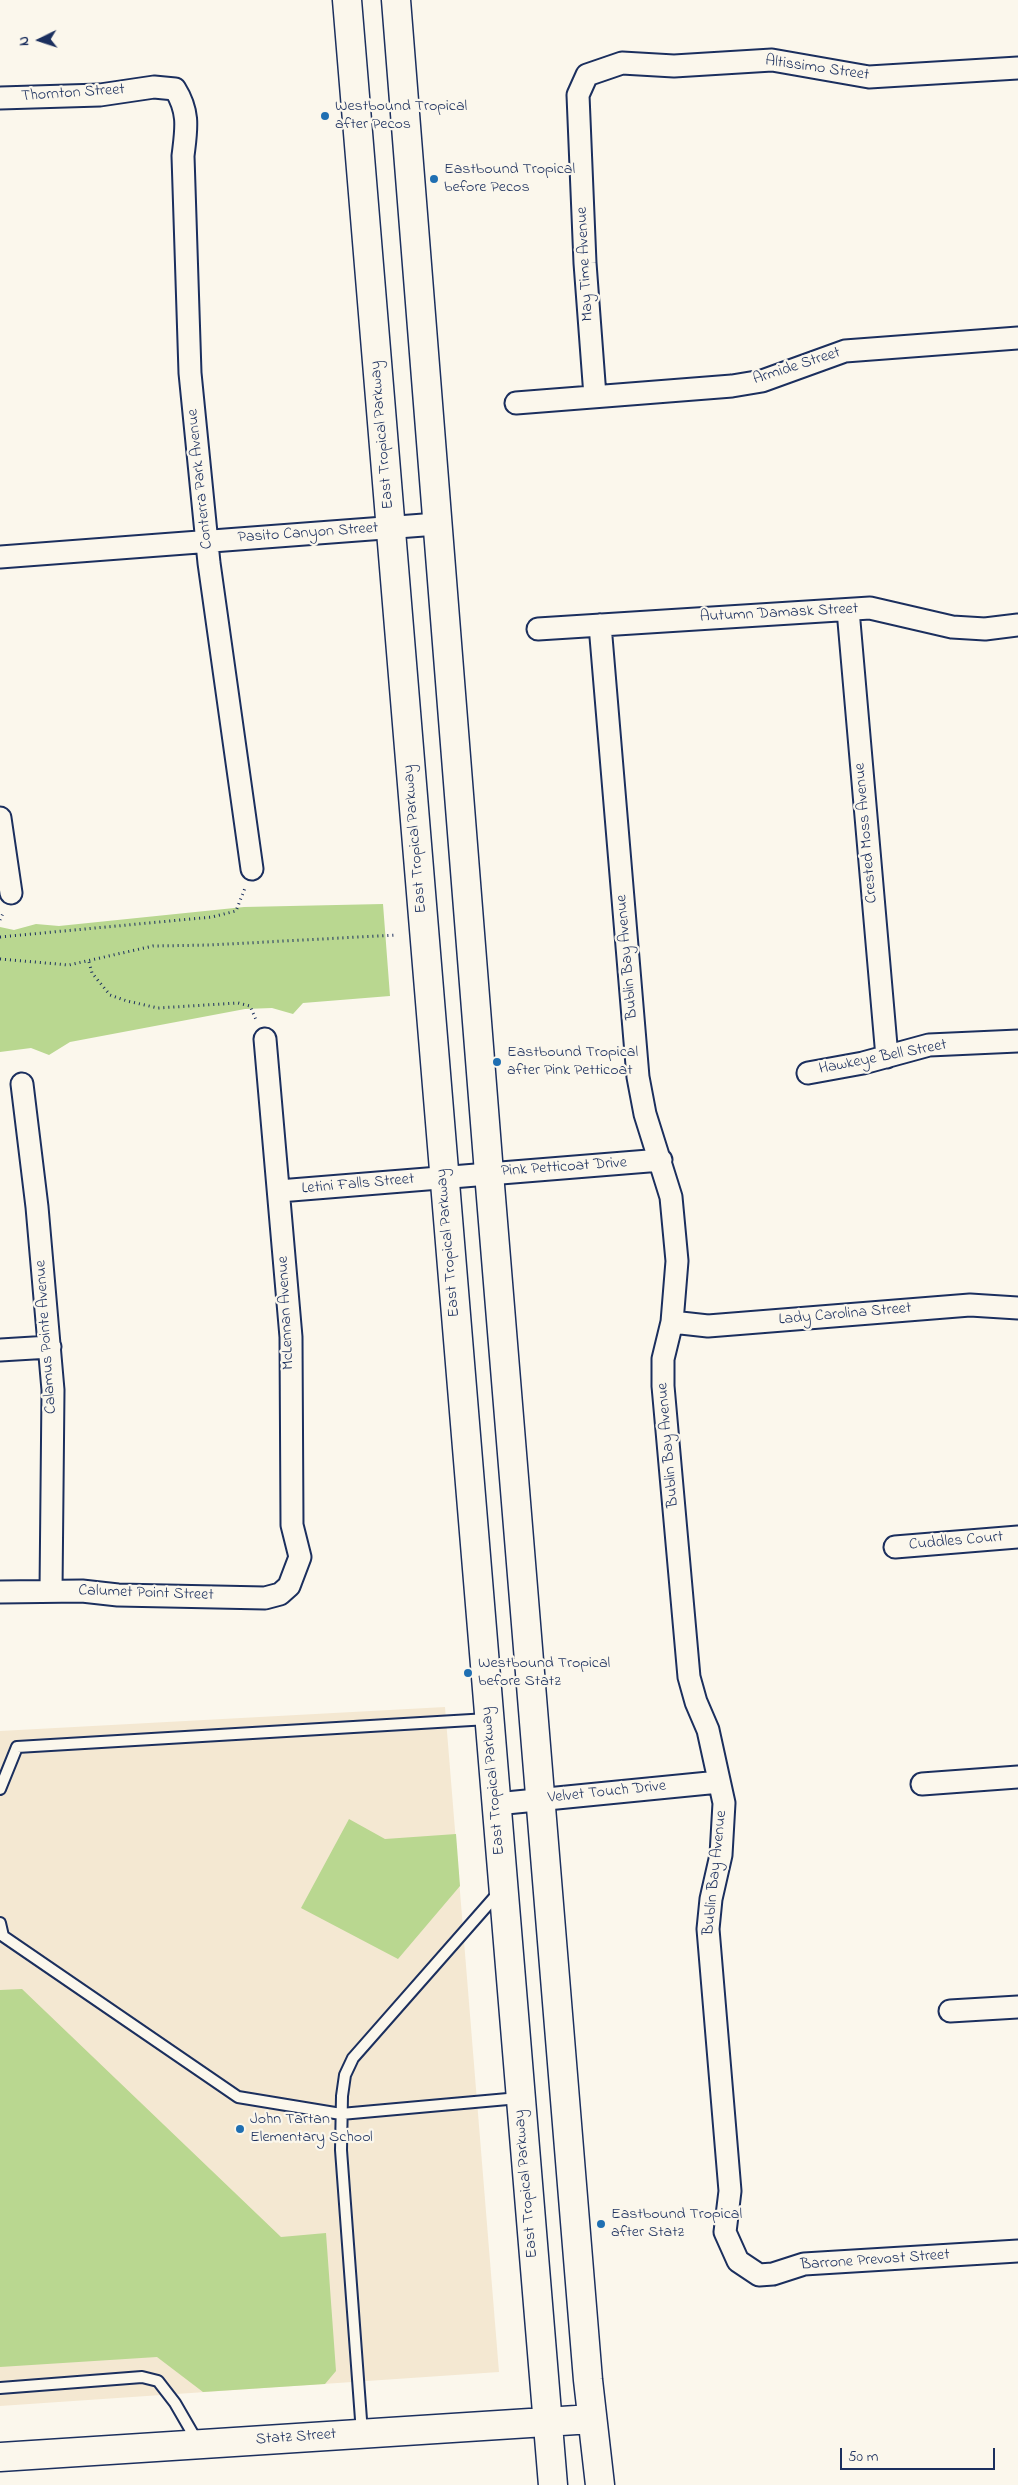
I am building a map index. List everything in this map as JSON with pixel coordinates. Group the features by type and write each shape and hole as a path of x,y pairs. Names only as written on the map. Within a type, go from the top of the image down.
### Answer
{"main road":[{"name":"East Tropical Parkway","path":"347,0 390,528 542,1800 592,2419 600,2485"},
{"name":"East Tropical Parkway","path":"396,0 437,524 489,1719 553,2485"},
{"name":"Statz Street","path":"0,2457 592,2419"}],"street":[{"name":"Altissimo Street","path":"587,75 622,63 674,66 772,60 869,78 1018,68"},
{"name":"May Time Avenue","path":"587,75 578,95 585,262 595,396"},
{"name":"Thornton Street","path":"0,98 100,95 154,87 175,89"},
{"name":"Conterra Park Avenue","path":"175,89 184,103 186,126 182,156 190,364 207,541 252,869"},
{"name":"Armide Street","path":"516,403 732,386 754,382 844,351 1018,338"},
{"name":"Pasito Canyon Street","path":"0,557 437,524"},
{"name":"Autumn Damask Street","path":"538,629 848,610 886,610 952,627 985,629 1018,625"},
{"name":"Crested Moss Avenue","path":"848,610 887,1057"},
{"name":"Bublin Bay Avenue","path":"600,625 638,1077 646,1114 671,1197 677,1261 672,1322 666,1340 663,1359 663,1386 689,1677 696,1702 708,1730 724,1803 721,1855 711,1899 708,1929 730,2192 725,2232 738,2261"},
{"path":"0,818 11,893"},
{"name":"McLennan Avenue","path":"265,1039 291,1337 292,1525 300,1557 289,1586"},
{"name":"Hawkeye Bell Street","path":"808,1073 887,1057 929,1045 1018,1041"},
{"name":"Calamus Pointe Avenue","path":"22,1084 35,1187 50,1347 53,1444 51,1592"},
{"name":"Pink Petticoat Drive","path":"466,1175 661,1160"},
{"name":"Letini Falls Street","path":"279,1191 466,1175"},
{"name":"Lady Carolina Street","path":"672,1322 708,1326 970,1305 1018,1308"},
{"path":"0,1350 50,1347"},
{"name":"Cuddles Court","path":"895,1547 1018,1537"},
{"name":"Calumet Point Street","path":"0,1592 265,1598 280,1594 289,1586"},
{"path":"922,1784 1018,1777"},
{"name":"Velvet Touch Drive","path":"496,1804 719,1782"},
{"path":"950,2011 1018,2007"},
{"name":"Barrone Prevost Street","path":"738,2261 760,2275 773,2274 804,2264 1018,2251"}],"lane":[{"path":"0,1789 5,1765 17,1747 489,1719"},
{"path":"362,2434 341,2160 341,2114 345,2075 354,2058 502,1888"},
{"path":"0,1923 3,1936 238,2097 341,2114 520,2097"},
{"path":"0,2388 142,2377 158,2381 175,2402 199,2444"}],"path":[{"path":"0,937 212,917 236,911 252,869"},
{"path":"0,959 69,965 154,946 210,945 396,935"},
{"path":"89,962 92,973 110,995 127,1000 158,1008 238,1002 250,1006 265,1039"}],"shaded area":[{"name":"John Tartan Elementary School","path":"445,1707 499,2372 0,2406 0,1731"}],"green space":[{"path":"383,904 390,996 303,1003 293,1014 272,1008 245,1009 70,1042 49,1055 31,1048 0,1052 0,927 14,930 36,924 59,926 244,907"},
{"path":"349,1819 385,1839 456,1834 460,1886 398,1959 301,1908"},
{"path":"22,1989 281,2237 326,2233 336,2371 325,2384 203,2392 157,2357 0,2367 0,1990"}],"place":[{"name":"Westbound Tropical after Pecos","path":"325,116"},
{"name":"Eastbound Tropical before Pecos","path":"434,179"},
{"name":"Eastbound Tropical after Pink Petticoat","path":"497,1062"},
{"name":"Westbound Tropical before Statz","path":"468,1673"},
{"name":"John Tartan Elementary School","path":"240,2129"},
{"name":"Eastbound Tropical after Statz","path":"601,2224"}]}
